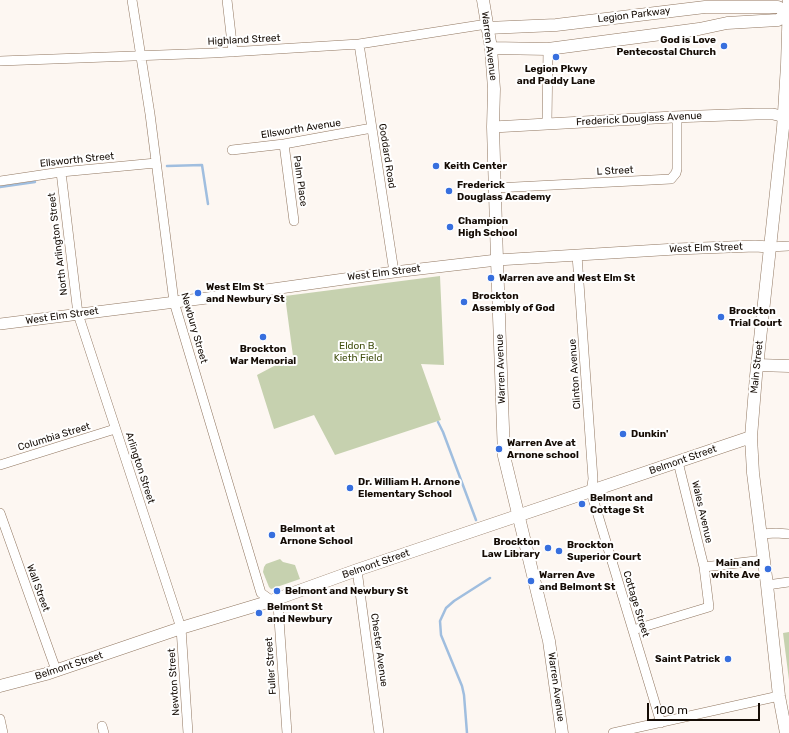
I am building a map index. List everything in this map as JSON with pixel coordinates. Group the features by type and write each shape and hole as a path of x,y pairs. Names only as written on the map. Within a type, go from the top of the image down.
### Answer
{"main road":[{"name":"Warren Avenue","path":"482,0 491,48 494,89 493,127 504,456 549,642 562,733"},
{"name":"Main Street","path":"786,733 779,696 753,473 751,437 769,247 786,117 789,0"},
{"path":"716,7 718,25"},
{"name":"Legion Parkway","path":"487,26 540,27 686,8 778,7 789,13"},
{"path":"491,48 545,48 699,29 734,22 778,20 789,13"},
{"path":"540,27 545,48"},
{"path":"757,365 789,366"},
{"name":"Belmont Street","path":"0,686 56,670 181,628 271,601 358,570 751,437"}],"street":[{"name":"Newbury Street","path":"132,0 141,55 174,302 261,593 271,601"},
{"path":"227,0 233,52"},
{"name":"Highland Street","path":"0,61 233,52 359,44 487,26"},
{"name":"Goddard Road","path":"359,44 394,272"},
{"path":"545,48 547,123"},
{"name":"Frederick Douglass Avenue","path":"493,127 547,123 756,114 773,114 786,117"},
{"name":"L Street","path":"495,188 672,179 677,169 677,117"},
{"name":"Ellsworth Avenue","path":"232,150 284,144 372,128"},
{"name":"Palm Place","path":"284,144 294,221"},
{"name":"Ellsworth Street","path":"0,181 61,172 156,163"},
{"name":"North Arlington Street","path":"61,172 78,314"},
{"name":"West Elm Street","path":"0,324 394,272 497,260 676,249 755,246 769,247"},
{"path":"769,247 789,246"},
{"name":"Clinton Avenue","path":"577,254 593,479 591,492"},
{"name":"Arlington Street","path":"78,314 181,628"},
{"name":"Columbia Street","path":"0,465 115,429"},
{"name":"Wales Avenue","path":"633,630 708,606 704,567 678,462"},
{"name":"Cottage Street","path":"591,492 661,723"},
{"name":"Wall Street","path":"0,513 56,670"},
{"path":"761,534 789,534"},
{"path":"704,567 764,560"},
{"name":"Chester Avenue","path":"358,570 379,733"},
{"path":"767,585 789,582"},
{"name":"Fuller Street","path":"271,601 278,605 287,733"},
{"name":"Newton Street","path":"181,628 188,733"},
{"path":"613,733 779,696"},
{"path":"0,719 2,733"}],"green space":[{"name":"Eldon B. Kieth Field","path":"440,276 444,365 421,364 441,420 335,455 314,415 274,429 257,375 293,356 285,296"},
{"path":"280,559 283,562 295,565 300,579 271,589 263,572 264,567 266,564"},
{"path":"789,632 789,680 783,633"}],"waterway":[{"path":"167,166 202,165 208,204"},
{"path":"0,187 35,182"},
{"path":"438,422 476,520"},
{"path":"467,733 462,686 441,635 440,621 446,608 454,601 490,578"}],"place":[{"name":"God is Love Pentecostal Church","path":"724,46"},
{"name":"Legion Pkwy and Paddy Lane","path":"556,57"},
{"name":"Keith Center","path":"436,166"},
{"name":"Frederick Douglass Academy","path":"449,191"},
{"name":"Champion High School","path":"450,227"},
{"name":"Warren ave and West Elm St","path":"491,278"},
{"name":"West Elm St and Newbury St","path":"198,293"},
{"name":"Brockton Assembly of God","path":"464,302"},
{"name":"Brockton Trial Court","path":"721,317"},
{"name":"Brockton War Memorial","path":"263,337"},
{"name":"Dunkin'","path":"623,434"},
{"name":"Warren Ave at Arnone school","path":"499,449"},
{"name":"Dr. William H. Arnone Elementary School","path":"350,488"},
{"name":"Belmont and Cottage St","path":"582,504"},
{"name":"Belmont at Arnone School","path":"272,535"},
{"name":"Brockton Law Library","path":"548,548"},
{"name":"Brockton Superior Court","path":"559,551"},
{"name":"Main and white Ave","path":"768,569"},
{"name":"Warren Ave and Belmont St","path":"531,581"},
{"name":"Belmont and Newbury St","path":"277,591"},
{"name":"Belmont St and Newbury","path":"259,613"},
{"name":"Saint Patrick","path":"728,659"}]}
